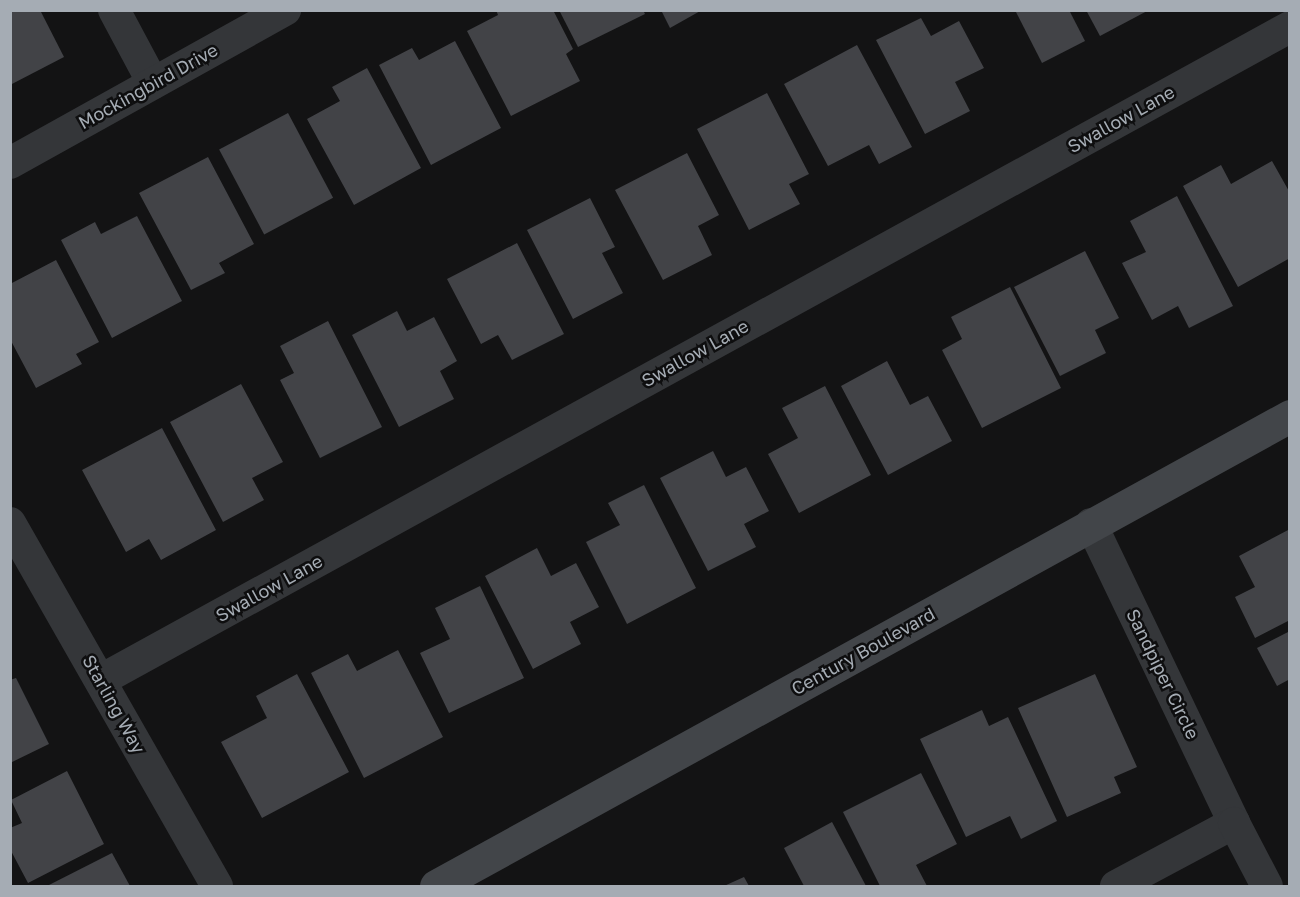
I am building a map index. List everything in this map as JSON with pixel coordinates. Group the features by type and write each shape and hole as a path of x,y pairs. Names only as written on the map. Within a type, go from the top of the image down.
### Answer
{"street":[{"path":"114,10 153,82"},
{"name":"Mockingbird Drive","path":"10,163 285,10"},
{"name":"Swallow Lane","path":"101,680 1290,27"},
{"name":"Century Boulevard","path":"436,886 1290,416"},
{"name":"Starling Way","path":"10,523 217,886"},
{"name":"Sandpiper Circle","path":"1091,524 1234,823 1267,886"},
{"path":"1116,886 1234,823"}],"building":[{"path":"10,10 40,10 64,57 10,85"},
{"path":"496,10 553,10 573,49 566,54 580,81 511,116 467,31 498,15"},
{"path":"559,10 643,10 645,14 578,47"},
{"path":"661,10 702,10 670,28"},
{"path":"1015,10 1069,10 1085,41 1042,63"},
{"path":"1086,10 1149,10 1100,36"},
{"path":"921,18 931,36 959,21 984,68 955,82 970,111 925,134 876,40"},
{"path":"455,41 501,128 431,165 379,65 412,48 419,60"},
{"path":"857,45 912,147 879,164 869,145 828,166 784,84"},
{"path":"367,68 421,168 354,205 307,119 340,101 332,87"},
{"path":"767,93 809,174 789,184 800,204 749,230 697,129"},
{"path":"288,113 333,198 264,234 219,150"},
{"path":"687,153 719,215 698,226 712,255 663,280 615,190"},
{"path":"208,157 254,244 219,263 225,273 191,290 139,193"},
{"path":"1272,161 1290,193 1290,258 1238,287 1183,186 1221,165 1231,184"},
{"path":"1177,196 1233,306 1189,328 1178,306 1152,320 1122,263 1146,252 1130,221"},
{"path":"590,198 615,247 602,253 623,293 573,319 527,230"},
{"path":"137,216 182,301 112,338 61,240 95,222 101,234"},
{"path":"517,243 564,334 512,360 498,335 481,344 447,279"},
{"path":"1085,251 1119,318 1095,330 1106,353 1060,376 1014,287"},
{"path":"56,260 99,342 76,354 82,364 36,388 10,339 10,284"},
{"path":"1010,287 1061,388 982,428 942,350 962,339 951,317"},
{"path":"397,311 407,331 434,317 457,361 440,371 454,399 399,427 352,335"},
{"path":"328,321 382,427 320,458 280,380 294,373 280,346"},
{"path":"887,361 910,405 928,396 952,441 888,475 841,386"},
{"path":"241,384 283,462 252,478 264,500 223,522 170,422"},
{"path":"825,386 871,475 799,513 768,454 798,438 782,408"},
{"path":"162,428 216,530 161,560 149,539 126,552 82,470"},
{"path":"713,451 726,477 746,467 769,511 744,524 756,547 708,571 660,478"},
{"path":"644,485 696,588 627,624 586,542 620,525 608,503"},
{"path":"1290,529 1290,620 1255,638 1235,597 1255,587 1239,556"},
{"path":"537,548 551,576 576,563 599,607 570,622 581,644 533,669 485,576"},
{"path":"480,586 524,678 449,713 420,653 450,639 435,608"},
{"path":"1290,631 1290,679 1277,686 1257,648"},
{"path":"398,650 443,737 364,778 311,673 348,654 357,671"},
{"path":"297,674 349,772 262,818 221,742 267,718 256,696"},
{"path":"1095,674 1137,767 1114,777 1121,793 1067,817 1018,708"},
{"path":"16,678 49,744 10,763 10,680"},
{"path":"982,710 989,726 1008,717 1057,821 1021,839 1010,816 966,837 920,739"},
{"path":"67,771 104,844 28,883 10,849 10,828 22,823 11,800"},
{"path":"921,773 957,844 916,865 927,886 880,886 843,812"},
{"path":"832,822 866,886 804,886 784,848"},
{"path":"112,853 130,886 47,886"},
{"path":"744,877 749,886 724,886"}]}
